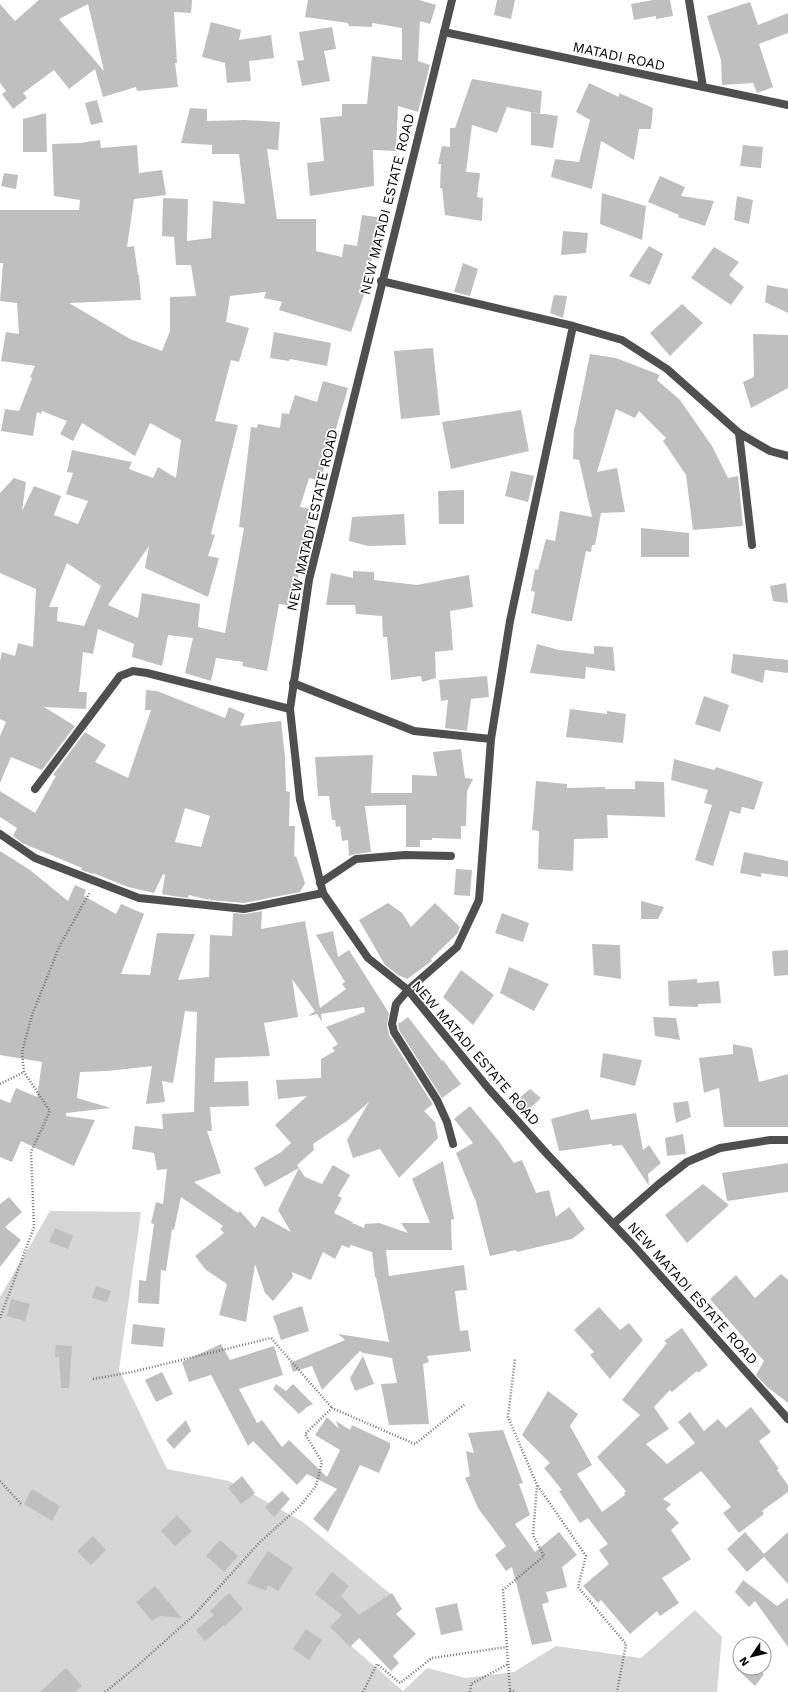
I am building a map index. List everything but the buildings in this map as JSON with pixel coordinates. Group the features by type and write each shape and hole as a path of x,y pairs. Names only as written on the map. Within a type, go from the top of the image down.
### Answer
{"street":[{"name":"NEW MATADI ESTATE ROAD","path":"452,0 381,281 309,580 290,709 300,800 323,893 368,958 408,990 488,1088 546,1154 613,1224 787,1417"},
{"path":"689,0 703,87"},
{"name":"MATADI ROAD","path":"444,32 788,106"},
{"path":"381,281 573,326 622,340 667,369 739,433 770,451 788,456"},
{"path":"453,1144 447,1122 437,1100 394,1032 392,1024 394,1008 408,990 457,946 479,900 491,739 510,622 573,326"},
{"path":"739,433 752,545"},
{"path":"35,789 120,676 133,671 147,673 290,709"},
{"path":"293,683 414,731 491,739"},
{"path":"0,834 34,858 139,898 244,909 323,893"},
{"path":"320,883 356,859 405,855 451,856"},
{"path":"613,1224 687,1162 720,1148 770,1140 788,1140"}],"path":[{"path":"0,1318 34,1227 31,1152 50,1111 24,1072 22,1052 32,1016 60,945 96,881"},
{"path":"0,1084 24,1072"},
{"path":"93,1379 132,1372 271,1338 332,1408 415,1444 465,1404"},
{"path":"515,1359 508,1417 537,1485 586,1556 578,1587 626,1644 617,1692"},
{"path":"105,1692 136,1667 194,1615 259,1543 300,1506 316,1486 322,1462 305,1434 332,1408"},
{"path":"0,1481 22,1505"},
{"path":"516,1692 510,1691 503,1590 544,1556 533,1535 537,1485"},
{"path":"363,1692 377,1664 400,1683 432,1658 507,1647"},
{"path":"470,1692 471,1684 508,1664"}],"shaded area":[{"path":"50,1211 141,1212 119,1370 167,1469 229,1481 303,1522 393,1596 350,1645 403,1691 427,1668 466,1678 514,1672 556,1646 641,1658 695,1610 722,1637 717,1692 0,1692 0,1297"}]}
